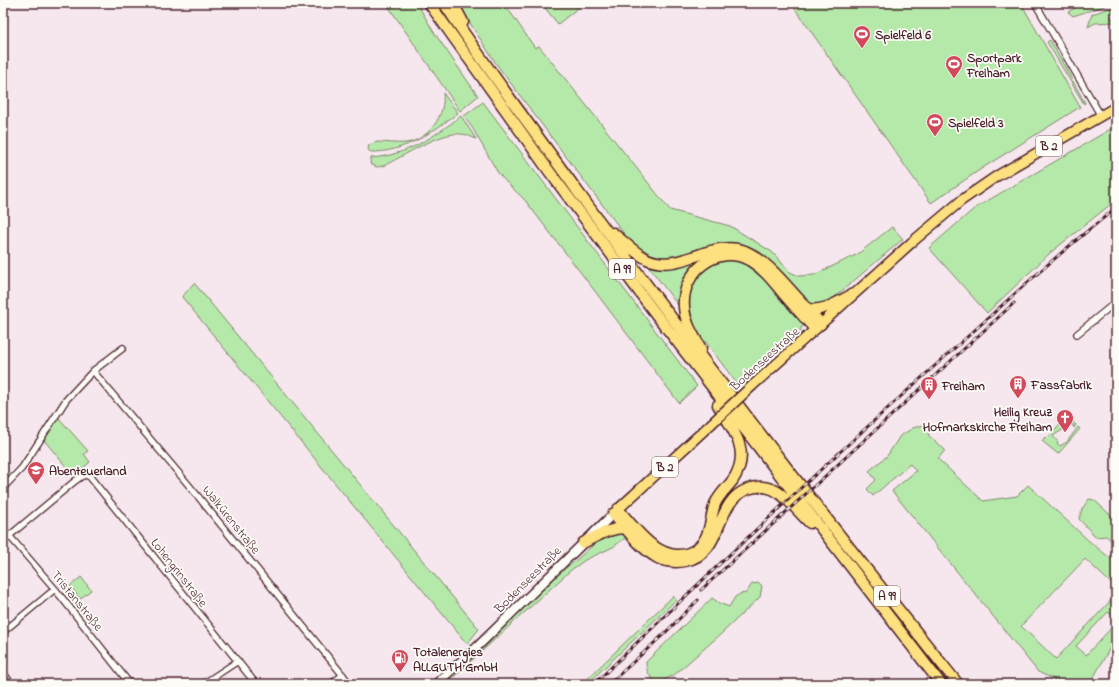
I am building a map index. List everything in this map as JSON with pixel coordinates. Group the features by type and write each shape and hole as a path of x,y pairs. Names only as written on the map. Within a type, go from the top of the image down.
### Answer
{"highway":[{"name":"A 99","path":"429,3 567,195 824,534 941,684"},
{"name":"A 99","path":"444,3 478,55 598,220 712,371 879,586 958,684"},
{"path":"453,3 465,25 478,55"},
{"path":"598,220 635,251 648,259 662,262 678,261 715,250 729,248 744,251 759,258 768,266 793,299"},
{"path":"712,371 690,328 684,309 685,291 689,278 699,267 717,257 738,256 749,260 767,274 805,310 818,326"},
{"path":"805,310 828,307 853,294"},
{"path":"616,512 640,538 665,553 675,555 685,554 695,549 706,537 716,503 721,494 734,478 740,464 741,450 738,438 695,365"},
{"path":"640,538 646,549 661,559 681,562 694,558 705,550 711,543 730,502 744,491 756,487 766,488 779,493 799,514 824,534"},
{"path":"583,543 606,531 629,526"}],"main road":[{"name":"Bodenseestraße","path":"436,684 616,512 752,386 942,215 968,195 997,176 1116,107"}],"street":[{"path":"1035,3 1101,116"},
{"path":"1077,334 1116,302"},
{"path":"3,488 22,468 62,404 93,372 123,348"},
{"name":"Walkürenstraße","path":"93,372 190,486 350,684"},
{"name":"Lohengrinstraße","path":"7,534 82,476 86,475 90,477 256,684"},
{"name":"Tristanstraße","path":"7,534 55,589 130,684"},
{"path":"3,632 55,589"},
{"path":"203,684 238,661"},
{"path":"3,672 12,684"},
{"path":"331,684 343,675"}],"green space":[{"path":"386,3 417,3 433,31 478,96 460,111"},
{"path":"457,3 504,3 535,48 539,46 670,210 730,226 772,252 790,272 799,276 814,275 858,254 892,227 903,239 803,324 799,334 738,385 497,65"},
{"path":"541,3 584,3 558,24"},
{"name":"Sportpark Freiham","path":"791,3 1021,3 1080,107 984,167 931,203"},
{"path":"1084,3 1113,3 1073,16 1068,12"},
{"path":"1116,6 1115,12 1109,14 1111,19 1114,19 1115,22 1095,23 1088,27 1092,14"},
{"path":"1050,40 1085,103 1084,104 1047,42"},
{"path":"443,93 458,113 428,134 417,140 406,145 394,149 370,152 368,149 369,145 377,142 406,143 414,141 429,132 439,118 442,110"},
{"path":"483,102 697,386 679,403 524,199 498,173 464,116"},
{"path":"461,116 476,139 465,134 443,136 432,140 383,166 377,167 370,164 371,158 397,153 419,144"},
{"path":"1116,126 1116,200 1050,253 987,313 929,248 975,208"},
{"path":"194,283 479,629 467,644 182,297"},
{"path":"58,417 88,451 84,454 90,462 74,476 43,439"},
{"path":"1067,417 1076,425 1074,428 1073,425 1070,425 1053,436 1060,446 1067,442 1078,427 1080,429 1058,454 1042,441 1045,437 1047,439"},
{"path":"927,424 929,436 945,450 938,459 983,501 1017,496 1028,485 1089,541 1116,563 1116,588 1085,559 1021,626 1056,659 1116,595 1116,619 1108,612 1076,646 1086,655 1116,623 1116,637 1090,684 1064,684 1038,672 892,491 916,471 910,464 873,496 867,489 876,480 869,471 887,456 900,436 913,428"},
{"path":"1089,499 1094,500 1116,520 1116,544 1106,536 1097,537 1079,519 1082,509"},
{"path":"621,533 628,536 613,547 585,560 571,570 446,684 443,684 561,571 574,562 606,534"},
{"path":"81,577 91,590 80,599 70,586"},
{"path":"759,583 762,586 760,597 721,634 674,675 656,683 650,676 646,662 712,598 729,607 735,597 746,593 752,584"},
{"path":"673,596 676,600 587,684 582,684"}],"railway":[{"path":"594,684 813,477 1030,280 1116,208"},
{"path":"701,590 1014,303"},
{"path":"609,684 664,634 698,600"}],"place":[{"name":"Spielfeld 6","path":"862,49"},
{"name":"Sportpark Freiham","path":"954,79"},
{"name":"Spielfeld 3","path":"935,137"},
{"name":"Fassfabrik","path":"1018,399"},
{"name":"Freiham","path":"929,400"},
{"name":"Heilig Kreuz Hofmarkskirche Freiham","path":"1065,433"},
{"name":"Abenteuerland","path":"36,485"},
{"name":"Totalenergies ALLGUTH GmbH","path":"400,673"}]}
